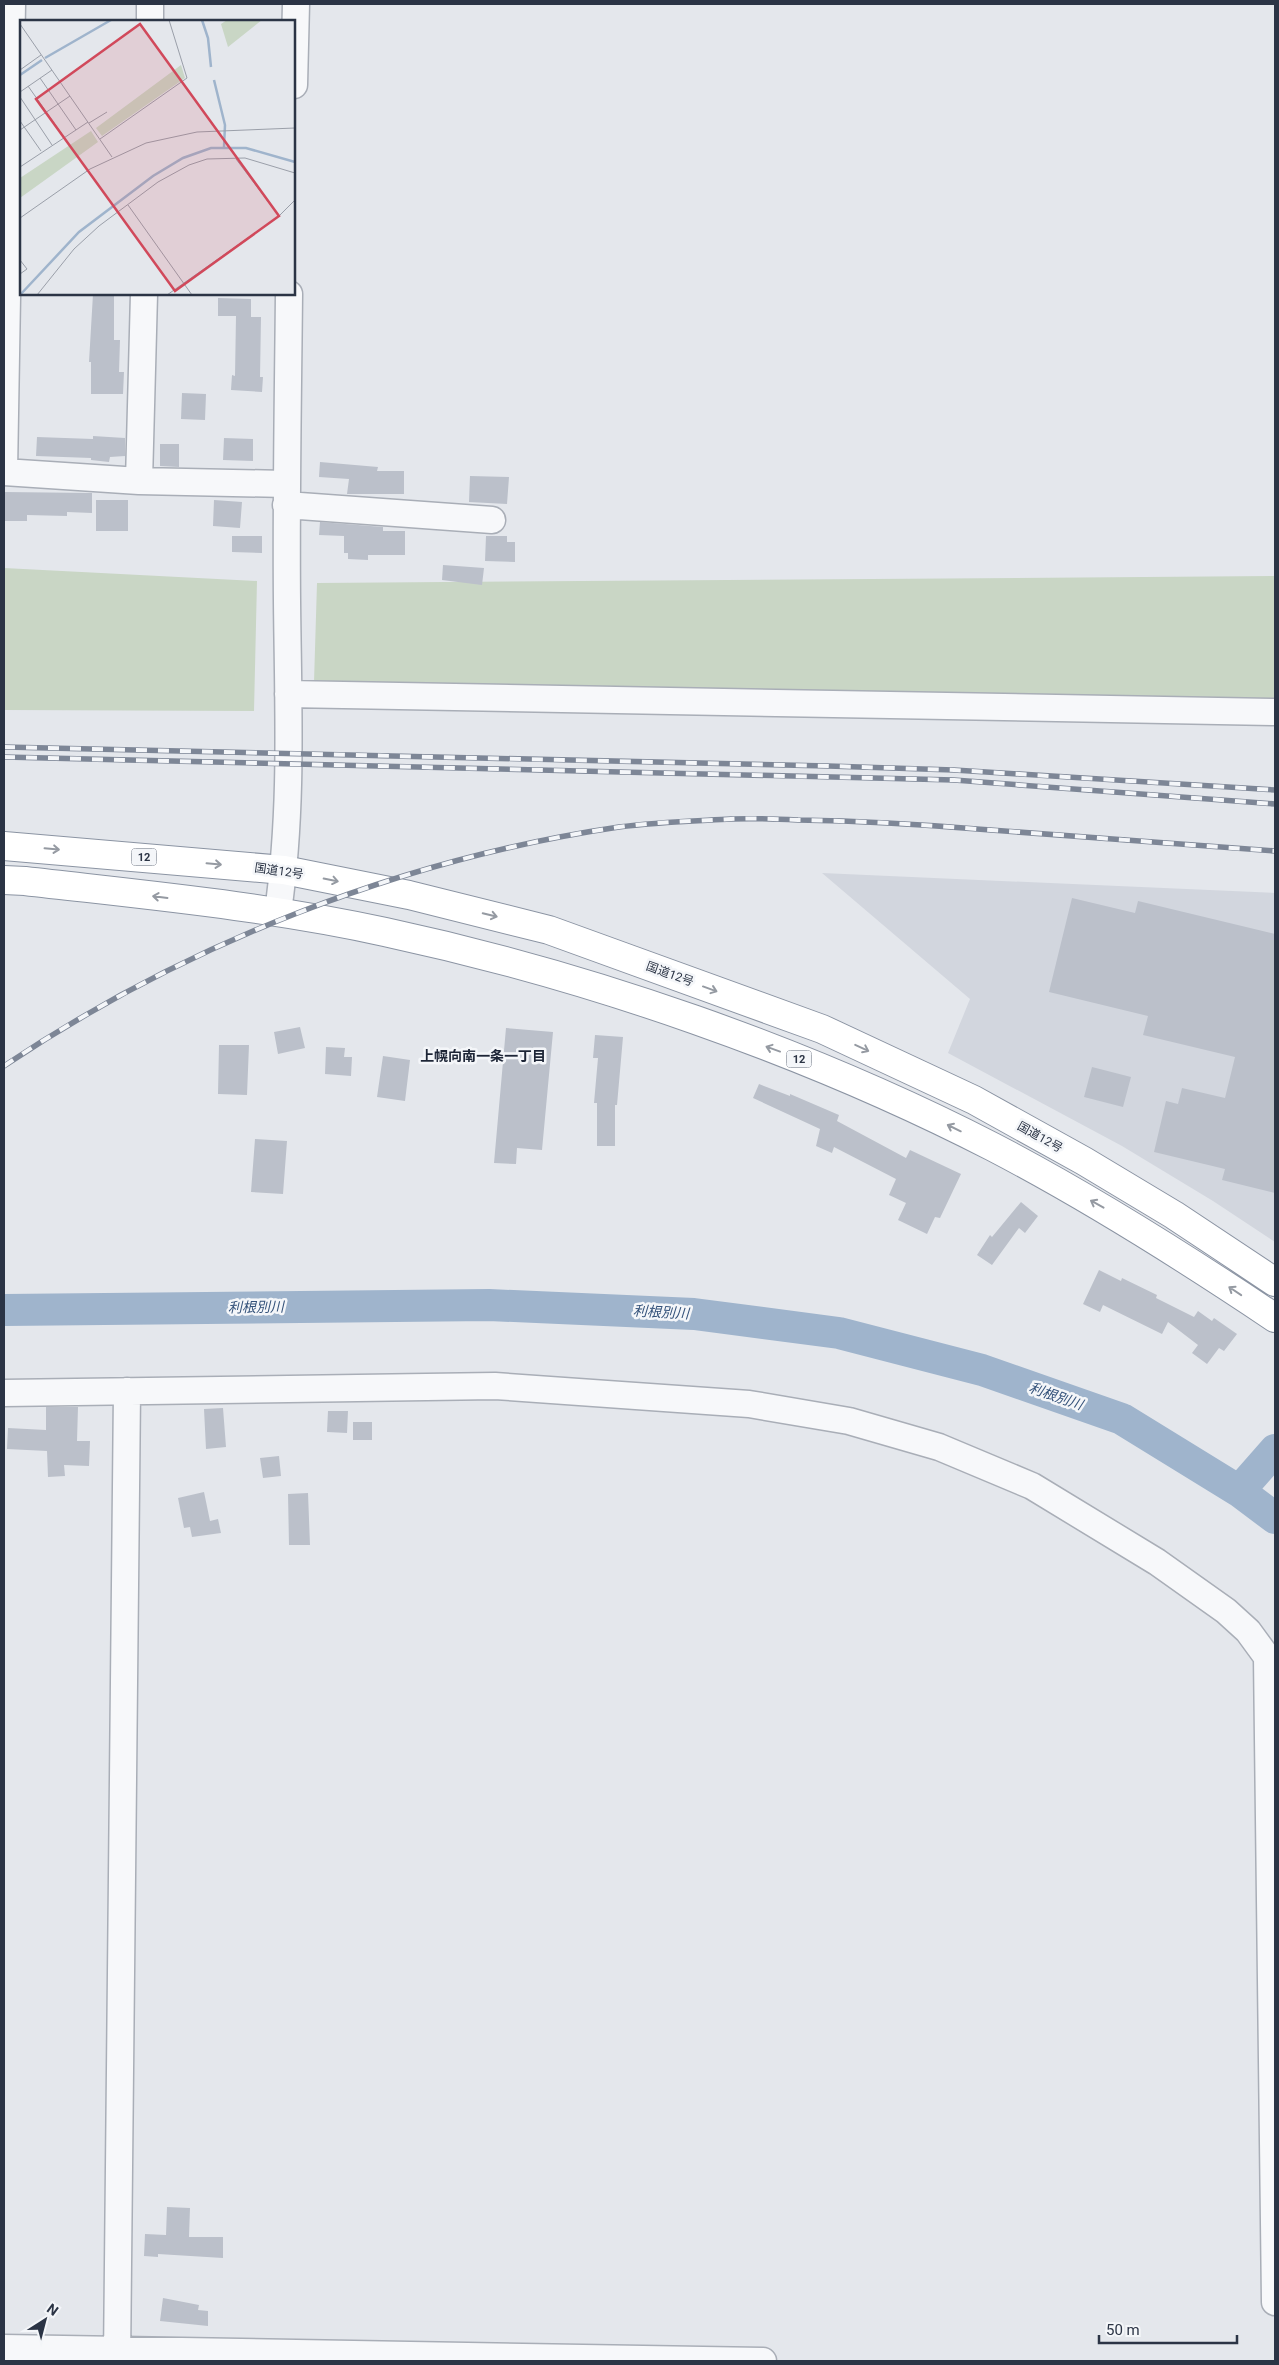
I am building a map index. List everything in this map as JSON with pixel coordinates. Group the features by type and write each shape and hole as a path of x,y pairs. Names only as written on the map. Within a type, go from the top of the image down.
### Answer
{"highway":[{"name":"国道12号","path":"4,846 284,870 409,895 549,930 822,1029 974,1100 1076,1156 1174,1215 1275,1282"},
{"name":"12","path":"4,880 278,911 385,932 516,964 631,998 788,1055 890,1097 993,1147 1105,1208 1275,1318"}],"street":[{"path":"12,4 12,164 4,472 139,481 286,495 492,520"},
{"path":"150,4 150,20"},
{"path":"295,44 296,4"},
{"path":"139,481 144,295"},
{"path":"278,911 284,870 288,762 286,495 289,295"},
{"path":"288,694 1275,712"},
{"path":"4,1393 495,1386 749,1404 849,1421 939,1446 1032,1486 1157,1562 1226,1611 1248,1631 1271,1657 1275,2302"},
{"path":"117,2356 127,1391"},
{"path":"4,2348 117,2356 763,2361"}],"shaded area":[{"path":"822,873 1275,893 1275,1242 1213,1201 1122,1146 948,1053 970,999"}],"green space":[{"path":"4,568 257,581 254,711 4,710"},
{"path":"1275,576 1275,701 314,682 317,583"}],"building":[{"path":"93,295 114,295 114,340 120,340 119,372 124,372 123,394 91,394 91,362 89,362"},
{"path":"218,298 251,299 251,317 261,317 260,377 263,377 262,392 231,390 232,375 235,376 236,316 218,316"},
{"path":"182,393 206,394 205,420 181,419"},
{"path":"93,436 125,438 125,456 110,457 109,462 91,460 91,458 36,456 37,437 93,439"},
{"path":"224,438 253,439 253,461 223,460"},
{"path":"160,444 179,444 179,467 160,466"},
{"path":"320,462 378,467 377,471 404,471 404,494 347,494 349,479 319,477"},
{"path":"470,476 509,477 507,504 469,502"},
{"path":"4,492 92,493 92,513 67,512 67,516 27,515 27,521 4,521"},
{"path":"96,500 128,500 128,531 96,531"},
{"path":"214,500 242,502 240,528 213,526"},
{"path":"320,522 383,527 383,531 405,531 405,555 368,555 368,560 348,559 348,553 344,553 344,536 319,535"},
{"path":"232,536 262,536 262,553 232,552"},
{"path":"486,536 507,536 507,542 515,542 515,562 485,561"},
{"path":"443,565 484,568 482,585 442,580"},
{"path":"1072,898 1135,913 1138,901 1275,934 1275,1193 1222,1180 1225,1169 1154,1152 1166,1101 1178,1104 1182,1088 1225,1098 1235,1057 1143,1035 1148,1016 1049,992"},
{"path":"300,1027 305,1048 278,1054 274,1032"},
{"path":"506,1028 553,1032 542,1150 517,1148 516,1164 494,1163"},
{"path":"595,1035 623,1037 617,1105 615,1105 615,1146 597,1146 597,1103 594,1103 598,1058 593,1058"},
{"path":"219,1045 249,1045 247,1095 218,1094"},
{"path":"326,1047 345,1048 344,1057 352,1057 351,1076 325,1074"},
{"path":"383,1056 410,1060 405,1101 377,1097"},
{"path":"1092,1067 1131,1077 1123,1107 1084,1097"},
{"path":"759,1084 790,1096 790,1094 839,1115 837,1121 906,1158 910,1150 961,1174 940,1218 935,1217 927,1234 898,1220 906,1203 889,1195 896,1179 834,1147 832,1153 816,1146 820,1129 753,1098"},
{"path":"255,1139 287,1141 283,1194 251,1192"},
{"path":"1021,1202 1038,1216 1025,1233 1019,1228 992,1265 977,1255 990,1235 992,1237"},
{"path":"1099,1270 1121,1281 1122,1278 1157,1295 1156,1298 1194,1317 1198,1311 1212,1321 1214,1318 1237,1334 1224,1351 1219,1348 1207,1364 1192,1353 1198,1345 1168,1322 1162,1334 1103,1305 1100,1312 1083,1304"},
{"path":"46,1407 78,1407 77,1441 90,1441 89,1466 64,1465 65,1476 48,1477 47,1451 7,1449 8,1428 46,1430"},
{"path":"223,1408 226,1447 206,1449 204,1409"},
{"path":"328,1411 348,1411 347,1433 327,1432"},
{"path":"353,1422 372,1422 372,1440 353,1440"},
{"path":"279,1456 281,1476 263,1478 260,1458"},
{"path":"204,1492 210,1521 218,1519 221,1533 192,1537 190,1527 184,1528 178,1498"},
{"path":"308,1493 310,1545 289,1545 288,1494"},
{"path":"167,2207 190,2208 189,2237 223,2237 223,2258 158,2254 158,2257 144,2256 145,2234 166,2235"},
{"path":"163,2298 199,2305 198,2310 208,2311 208,2326 160,2321"}],"waterway":[{"name":"利根別川","path":"4,1310 489,1305 694,1314 839,1333 982,1370 1122,1419 1239,1491 1275,1518"},
{"path":"1239,1491 1275,1450"}],"railway":[{"path":"4,747 954,770 1275,790"},
{"path":"4,757 954,780 1275,804"},
{"path":"4,1066 74,1022 146,982 221,945 298,913 377,885 457,861 537,841 619,827 739,819 843,821 1275,851"}],"district":[{"name":"上幌向南一条一丁目","path":"483,1056"}]}
